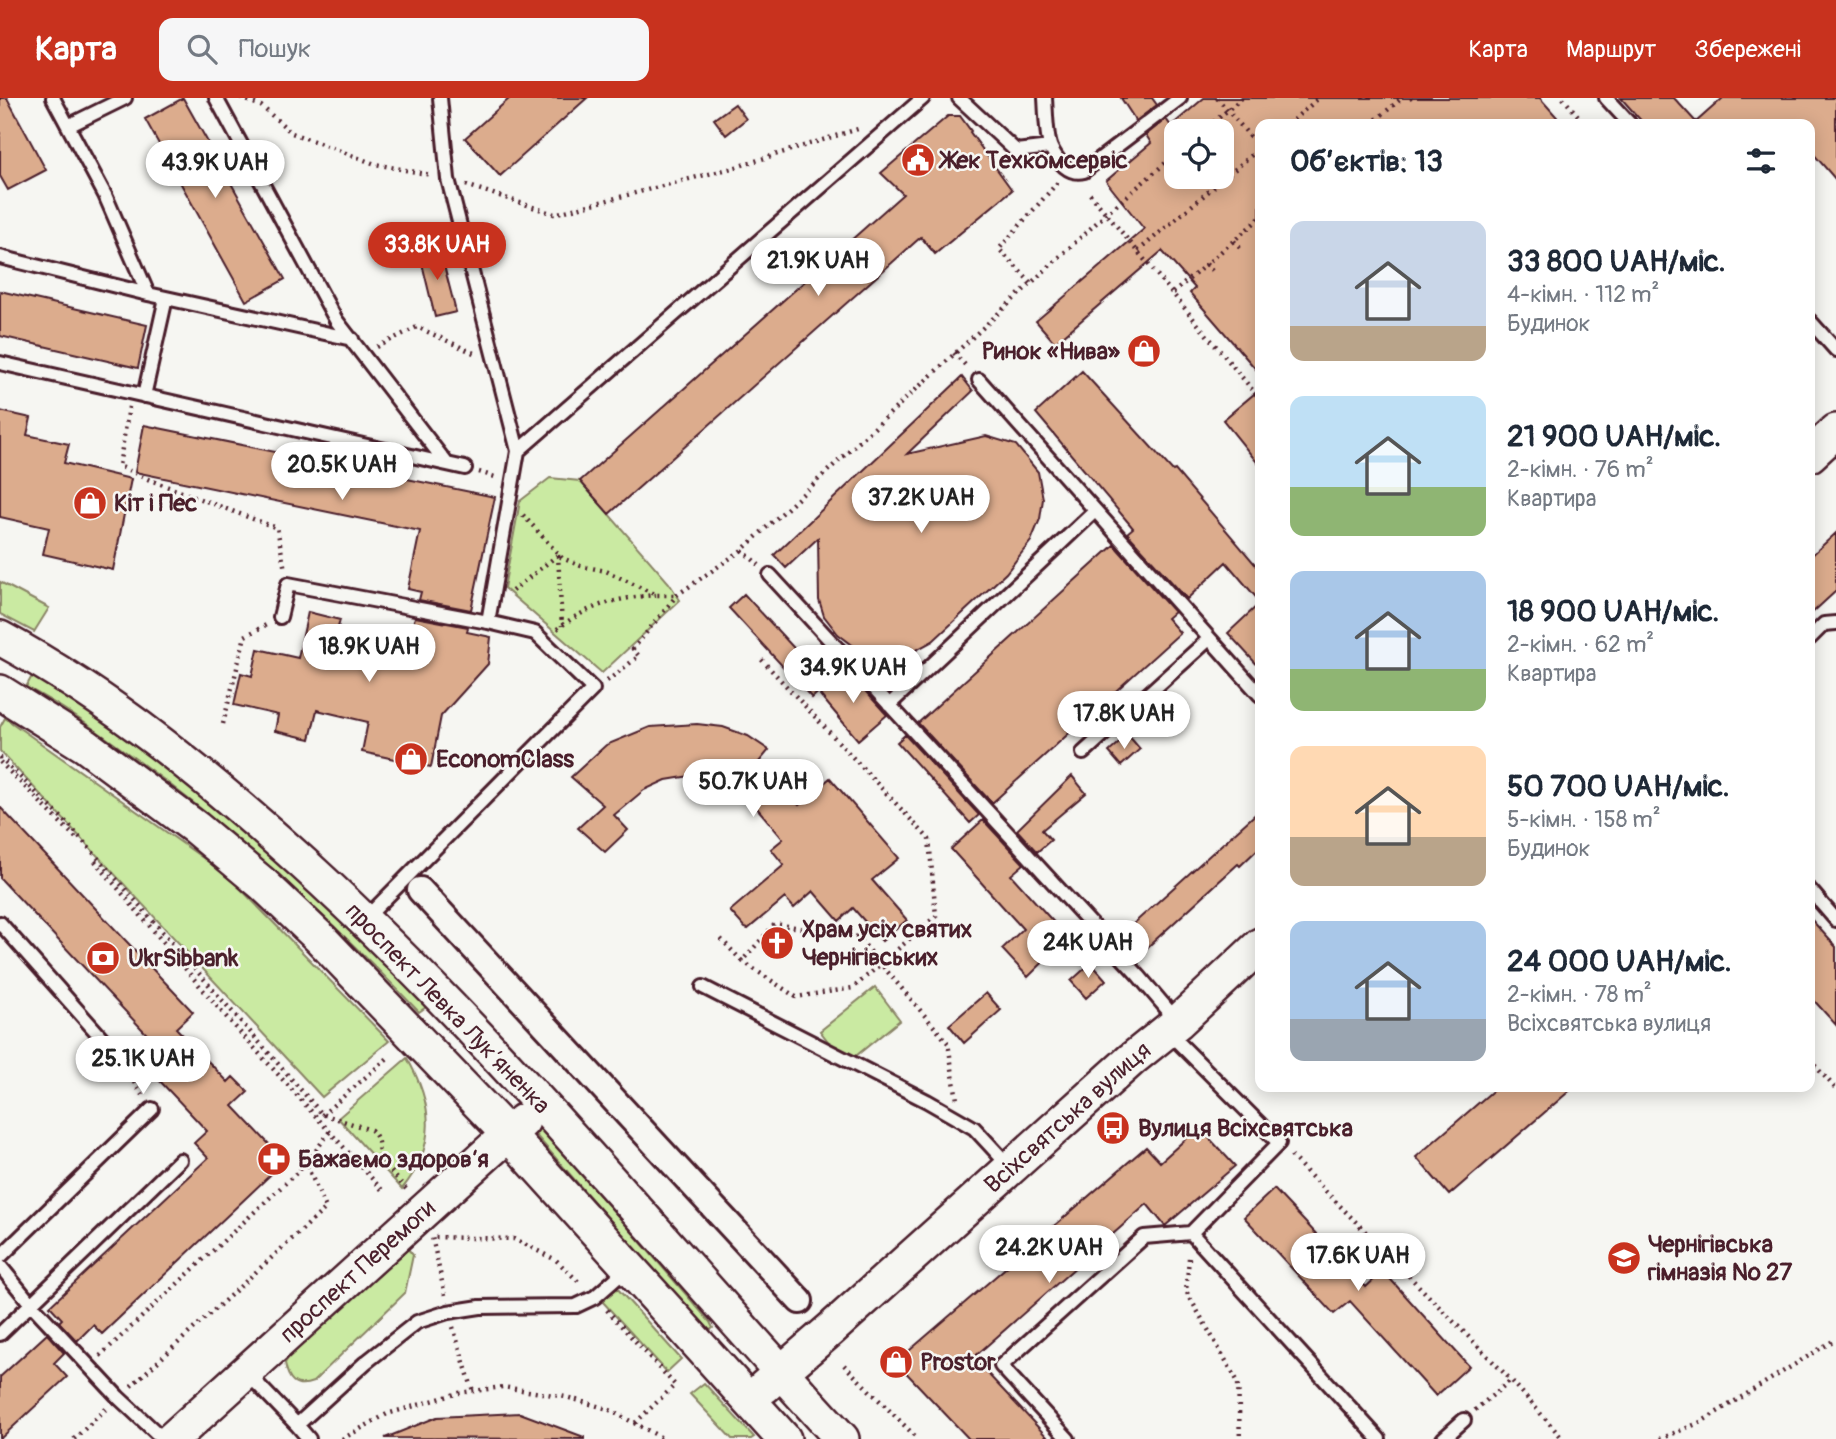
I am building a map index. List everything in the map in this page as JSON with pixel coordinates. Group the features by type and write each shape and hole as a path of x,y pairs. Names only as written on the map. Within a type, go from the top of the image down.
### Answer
{"main road":[{"path":"1815,450 1836,431"},
{"name":"проспект Левка Лукʼяненка","path":"0,638 31,655 150,733 235,802 364,920 452,1007 542,1103 780,1373 842,1439"},
{"name":"проспект Левка Лукʼяненка","path":"0,692 86,746 196,828 263,884 321,939 416,1035 508,1134 784,1439"},
{"name":"Всіхсвятська вулиця","path":"748,1399 1173,1026 1255,950"},
{"name":"проспект Перемоги","path":"172,1439 542,1103"}],"street":[{"path":"420,890 582,1051 800,1301"}],"lane":[{"path":"53,98 105,195 148,294"},
{"path":"68,127 125,98"},
{"path":"216,98 336,320 447,464"},
{"path":"440,98 448,179 518,452 489,615"},
{"path":"518,452 923,98"},
{"path":"959,98 1016,151 1050,147"},
{"path":"1045,98 1050,147 1068,170 1075,173 1084,171 1180,98"},
{"path":"1606,98 1625,119"},
{"path":"0,257 148,294 352,339"},
{"path":"138,395 166,298"},
{"path":"1815,327 1836,350"},
{"path":"0,363 465,468"},
{"path":"979,380 1255,690"},
{"path":"889,705 1095,511"},
{"path":"770,575 1139,976 1173,1026 1279,1143 1191,1233 1144,1237 1001,1366 1068,1439"},
{"path":"281,617 288,584 489,615 535,632 593,689 364,920"},
{"path":"1815,633 1824,624 1836,623"},
{"path":"1083,753 1209,639"},
{"path":"1815,896 1836,920"},
{"path":"0,923 124,1063"},
{"path":"703,986 927,1101 974,1128 1010,1167"},
{"path":"0,1257 152,1109"},
{"path":"0,1334 180,1160"},
{"path":"1191,1233 1379,1439"},
{"path":"0,1266 31,1304 118,1397 163,1439"},
{"path":"297,1425 365,1363 417,1322 448,1312 480,1307 576,1306 595,1297 628,1268"},
{"path":"247,1372 309,1439"},
{"path":"1443,1439 1464,1420"}],"path":[{"path":"241,98 261,106 292,133 375,164 448,179 554,214 736,167 902,115"},
{"path":"1216,119 1242,98"},
{"path":"1294,119 1319,98"},
{"path":"1378,119 1402,98"},
{"path":"1563,98 1581,119"},
{"path":"1218,99 1255,142"},
{"path":"1138,251 1255,152"},
{"path":"609,680 639,656 633,649 677,595 742,550 1106,214 1164,164"},
{"path":"1031,283 999,249 1068,170"},
{"path":"1090,194 1255,393"},
{"path":"1173,293 1255,222"},
{"path":"1234,241 1241,249"},
{"path":"1206,264 1213,272"},
{"path":"363,354 417,327 496,363"},
{"path":"138,395 120,466 150,481 277,528 288,584"},
{"path":"465,468 514,482"},
{"path":"511,501 558,554 581,566 606,571 656,595"},
{"path":"489,615 558,554"},
{"path":"558,554 562,626"},
{"path":"542,640 579,613 621,598 677,595"},
{"path":"223,724 245,636 281,617"},
{"path":"720,939 742,961 796,997 853,988 936,916 929,839 761,659"},
{"path":"0,759 69,825 322,1114 376,1134 378,1156 424,1209"},
{"path":"0,759 80,842 220,1010 384,1192"},
{"path":"742,961 775,925 858,937 948,1043 961,1121"},
{"path":"317,1119 390,1056"},
{"path":"1815,1066 1836,1089"},
{"path":"90,1366 306,1164 330,1131"},
{"path":"1279,1143 1511,1380 1563,1439"},
{"path":"132,1385 326,1208 306,1164"},
{"path":"1191,1233 1186,1291 1238,1382 1240,1439"},
{"path":"1660,1439 1701,1422 1836,1339"},
{"path":"844,1365 918,1439"},
{"path":"1464,1420 1511,1380"},
{"path":"635,1423 675,1385"},
{"path":"342,1439 387,1414 459,1393 503,1387 566,1397 608,1409 664,1439"},
{"path":"74,1439 118,1397"}],"green space":[{"path":"550,478 580,481 669,583 680,600 602,673 504,588 520,501"},
{"path":"0,582 49,608 34,632 0,614"},
{"path":"32,676 87,709 191,786 289,871 429,1005 419,1012 352,943 209,815 81,720 26,687"},
{"path":"5,718 227,875 389,1041 322,1097 0,751 0,727"},
{"path":"875,987 900,1020 846,1064 820,1031"},
{"path":"407,1058 423,1092 428,1125 421,1157 402,1189 338,1118"},
{"path":"539,1125 713,1328 709,1331 704,1328 533,1132"},
{"path":"408,1249 413,1255 405,1293 313,1382 293,1382 285,1363 291,1354"},
{"path":"616,1287 681,1359 667,1372 602,1301"},
{"path":"704,1383 754,1437 732,1439 690,1394"}],"building":[{"path":"0,98 7,98 46,170 8,190 0,176"},
{"path":"183,98 285,279 246,301 145,119"},
{"path":"510,98 587,98 500,176 465,138"},
{"path":"1121,98 1152,98 1157,105 1136,121"},
{"path":"1204,98 1540,98 1559,119 1255,119 1255,368 1190,293 1195,288 1162,251 1055,343 1036,321 1144,229 1106,181 1151,143 1146,135 1164,121 1164,189 1234,189 1234,119 1179,119"},
{"path":"1621,98 1674,98 1693,119 1640,119"},
{"path":"1723,98 1836,98 1836,180 1815,156 1815,119 1699,119"},
{"path":"735,104 746,119 726,135 714,119"},
{"path":"948,116 960,116 1012,190 935,254 921,237 609,514 580,481 903,194 881,173"},
{"path":"439,246 456,312 435,317 419,251"},
{"path":"0,291 147,325 138,368 0,336"},
{"path":"1082,371 1173,471 1175,470 1255,564 1255,596 1226,562 1187,599 1127,533 1133,528 1036,413"},
{"path":"962,377 973,391 907,454 986,436 1016,445 1038,472 1043,499 1040,519 1031,541 1006,573 933,641 909,654 881,656 855,647 838,634 824,616 819,600 818,538 786,568 774,555"},
{"path":"1255,393 1255,460 1223,420"},
{"path":"0,411 31,418 27,435 69,444 64,463 131,479 113,570 43,554 49,528 0,517"},
{"path":"144,425 495,497 471,610 419,600 421,592 408,589 420,531 135,472"},
{"path":"1836,533 1836,591 1815,610 1815,552"},
{"path":"1114,545 1174,612 1167,618 1180,633 992,803 918,723"},
{"path":"744,594 827,684 812,698 729,608"},
{"path":"1255,608 1255,663 1228,633"},
{"path":"308,612 340,620 337,631 407,647 415,617 468,627 467,632 491,637 488,664 441,716 431,767 362,752 368,722 317,710 310,739 275,731 278,715 234,705 241,673 252,676 258,649 298,658"},
{"path":"847,671 887,715 858,740 820,695"},
{"path":"697,724 723,727 748,736 769,750 759,762 799,805 830,778 899,858 872,880 907,920 882,941 853,908 839,921 813,891 794,908 785,898 748,929 745,928 730,911 784,865 771,849 783,839 746,795 714,779 690,776 666,780 644,790 614,815 628,830 605,852 578,828 603,805 571,777 606,745 650,727"},
{"path":"905,735 979,815 970,823 897,742"},
{"path":"1128,735 1140,749 1121,766 1109,752"},
{"path":"1072,776 1086,793 1042,830 1051,840 1037,852 1017,830"},
{"path":"0,807 193,1012 176,1028 228,1082 233,1077 248,1092 233,1106 285,1161 102,1334 93,1325 77,1341 59,1322 62,1319 50,1306 208,1158 194,1143 207,1131 141,1061 157,1045 0,878"},
{"path":"1255,814 1255,852 1240,866 1238,864 1140,954 1122,934"},
{"path":"983,820 1024,864 1011,875 1068,938 1028,977 1002,949 1023,929 951,849"},
{"path":"1815,924 1836,947 1836,1025 1815,1002"},
{"path":"1091,963 1106,980 1086,998 1071,981"},
{"path":"986,993 1001,1010 964,1043 949,1025"},
{"path":"1491,1092 1568,1092 1449,1195 1416,1157"},
{"path":"1199,1127 1235,1166 1165,1226 1147,1204 973,1358 1049,1439 969,1439 896,1362 1146,1147 1160,1162"},
{"path":"1274,1189 1366,1287 1383,1271 1469,1366 1436,1396 1350,1301 1334,1314 1244,1217"},
{"path":"47,1334 64,1353 54,1363 67,1377 0,1439 0,1377"},
{"path":"520,1413 584,1439 385,1438 437,1417"}],"place":[{"name":"Жек Техкомсервіс","path":"918,160"},
{"name":"Ринок «Нива»","path":"1144,351"},
{"name":"Кіт і Пес","path":"90,503"},
{"name":"EconomClass","path":"411,759"},
{"name":"Храм усіх святих Чернігівських","path":"777,943"},
{"name":"UkrSibbank","path":"103,958"},
{"name":"Вулиця Всіхсвятська","path":"1113,1128"},
{"name":"Бажаємо здоровʼя","path":"274,1159"},
{"name":"Чернігівська гімназія № 27","path":"1624,1258"},
{"name":"Prostor","path":"896,1362"}]}
